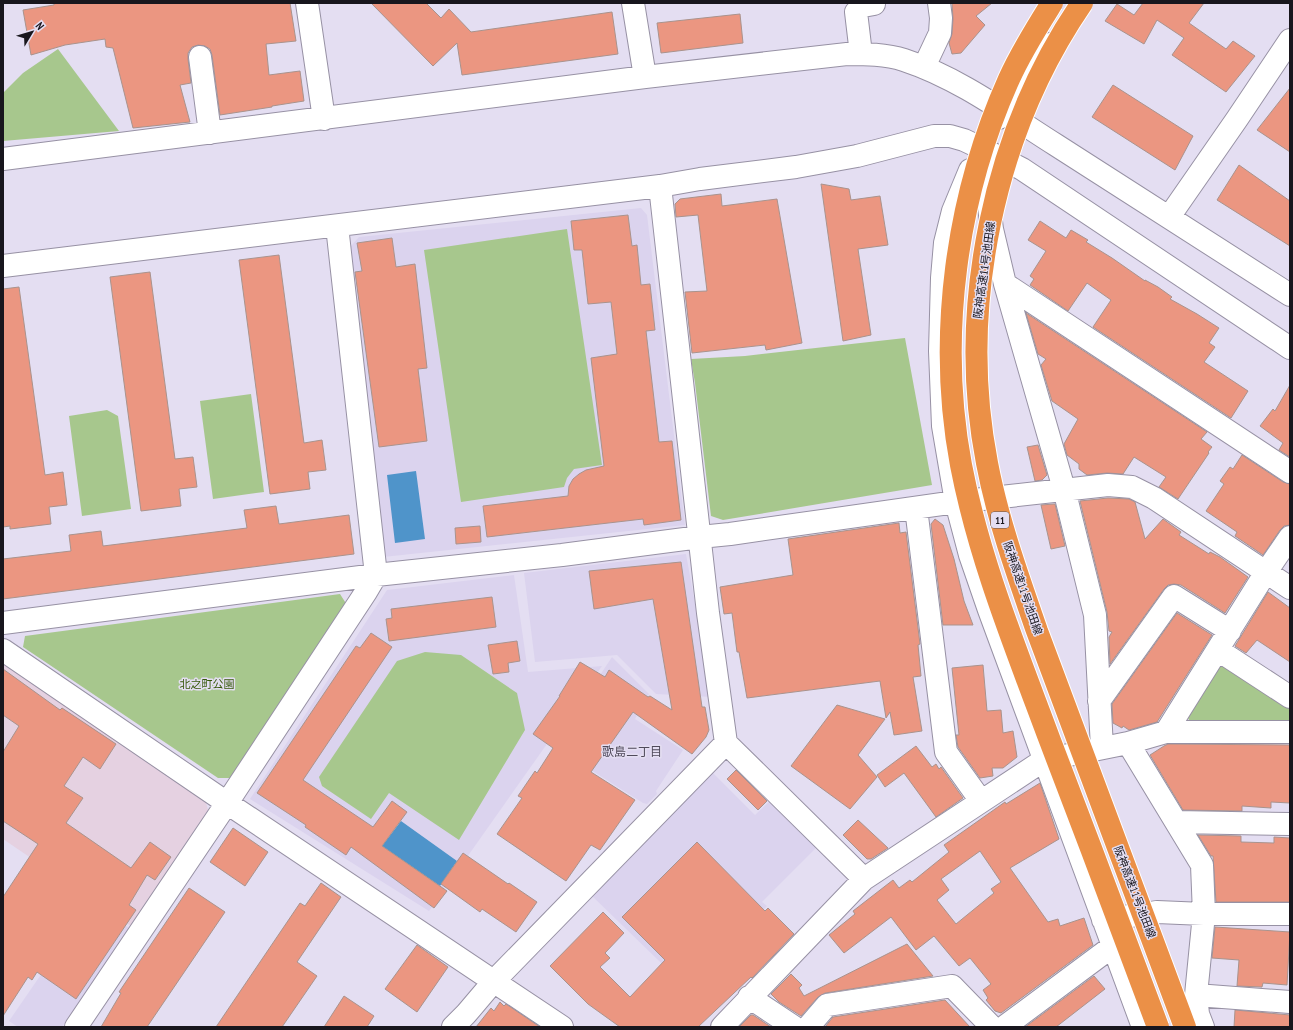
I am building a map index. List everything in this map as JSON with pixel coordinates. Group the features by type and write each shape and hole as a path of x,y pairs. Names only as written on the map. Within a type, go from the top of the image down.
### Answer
{"highway":[{"name":"11","path":"1052,3 1033,33 1010,78 992,120 979,160 967,207 952,312 951,358 954,411 961,464 973,518 990,576 1158,1027"},
{"name":"阪神高速11号池田線","path":"1083,3 1054,48 1034,88 1016,132 1001,178 989,228 977,316 979,414 987,463 1000,518 1016,573 1185,1027"}],"street":[{"path":"307,3 324,118"},
{"path":"633,3 645,77"},
{"path":"924,67 940,33 941,18 939,3"},
{"path":"1083,3 1028,74 1003,112 981,148 965,179 953,211 945,244 942,278 940,351 943,426 956,502 970,555 988,610 1143,1027"},
{"path":"861,54 856,12 863,6 874,4"},
{"path":"1169,217 1289,44"},
{"path":"3,159 645,77 847,54 874,54 902,59 952,80 1290,295"},
{"path":"200,57 210,133"},
{"path":"3,266 660,186 700,179 796,167 857,156 934,136 950,136 964,140 1022,169 1290,348"},
{"path":"981,148 992,229 1005,284 1064,489 1095,615 1102,748"},
{"path":"660,186 708,613 726,743 864,879"},
{"path":"76,1027 227,803 366,592 376,574 337,226"},
{"path":"1005,284 1290,472"},
{"path":"3,623 376,574 562,555 730,534 956,502 1108,485 1132,487 1154,498 1290,588"},
{"path":"916,508 946,752 981,801"},
{"path":"1166,732 1266,572 1290,537"},
{"path":"1099,701 1174,596 1230,630"},
{"path":"3,650 227,803 560,1026"},
{"path":"1218,650 1290,696"},
{"path":"722,1027 864,879 1044,760 1128,743 1166,732 1290,732"},
{"path":"453,1027 494,981 726,743"},
{"path":"1128,743 1202,866 1204,914 1196,995 1198,1014 1203,1027"},
{"path":"1176,822 1290,824"},
{"path":"1103,920 1157,912 1204,914 1290,914"},
{"path":"1004,1027 1113,946"},
{"path":"808,1027 827,1005 952,986 992,1027"},
{"path":"1196,995 1290,1002"},
{"path":"750,998 794,1027"}],"shaded area":[{"path":"641,208 647,215 685,525 383,557 351,246 359,237"},
{"path":"686,554 712,697 656,694 617,655 535,662 524,573"},
{"path":"514,575 528,672 602,666 429,911 250,799 387,590"},
{"path":"612,657 649,694 635,719 683,750 656,791 657,794 647,804 643,803 553,746"},
{"path":"3,662 205,799 208,810 131,926 3,839"},
{"path":"712,772 755,815 771,800 817,847 762,902 767,906 689,990 591,895"},
{"path":"91,902 130,929 62,1027 18,1027 9,1021"}],"green space":[{"path":"58,49 119,131 3,141 3,93 23,73"},
{"path":"567,229 602,465 574,469 567,478 564,487 461,502 424,250"},
{"path":"905,338 932,485 723,520 711,516 691,359 745,356"},
{"path":"251,394 264,492 213,499 200,401"},
{"path":"107,410 118,416 131,509 82,516 69,416"},
{"name":"北之町公園","path":"340,594 347,605 231,778 218,778 23,647 25,636"},
{"path":"425,652 461,655 517,693 525,730 459,840 389,793 371,819 322,786 319,777 397,661"},
{"path":"1221,665 1290,705 1290,724 1191,724 1187,716"}],"water":[{"path":"416,471 425,539 395,543 387,475"},
{"path":"401,821 457,861 440,886 382,846"}],"building":[{"path":"54,3 290,3 296,41 266,44 269,75 300,71 304,101 220,115 212,55 210,49 205,46 198,45 192,47 188,53 191,83 180,85 190,122 133,128 113,48 106,47 105,39 65,45 31,55 23,10 54,5"},
{"path":"371,3 426,3 441,18 449,9 471,32 612,12 618,54 462,75 457,43 433,66"},
{"path":"952,3 992,3 976,16 985,25 961,53 952,54 949,43 952,34"},
{"path":"1143,3 1204,3 1189,23 1226,49 1233,41 1255,56 1226,92 1172,55 1184,38 1157,20 1144,44 1105,21 1117,4 1134,15"},
{"path":"740,14 743,43 661,53 657,23"},
{"path":"1113,85 1193,136 1175,170 1092,117"},
{"path":"1290,88 1290,152 1257,130"},
{"path":"1239,165 1290,201 1290,246 1217,200"},
{"path":"821,184 849,189 851,200 880,196 888,245 858,249 871,335 843,341"},
{"path":"721,194 722,206 777,199 802,343 766,350 765,345 692,353 685,292 707,291 698,215 676,217 675,204 680,199"},
{"path":"628,215 632,246 637,245 641,285 650,284 655,330 646,331 659,442 672,441 681,520 644,525 643,519 487,537 483,506 568,496 569,486 573,479 579,474 586,470 604,466 591,358 617,354 611,302 588,304 582,250 574,250 571,221"},
{"path":"1040,221 1066,238 1071,230 1088,240 1086,242 1172,297 1170,299 1219,328 1209,343 1215,347 1204,362 1248,391 1231,418 1093,327 1111,300 1087,283 1068,311 1030,285 1034,279 1030,276 1046,251 1028,240"},
{"path":"392,238 396,267 415,264 427,368 418,369 427,441 379,447 355,272 362,271 357,243"},
{"path":"279,255 304,443 322,440 326,470 308,472 310,489 270,494 239,260"},
{"path":"150,272 175,459 193,457 197,487 179,489 181,506 141,511 110,277"},
{"path":"19,287 45,475 63,472 67,505 49,507 51,524 10,529 10,526 3,527 3,289"},
{"path":"1026,313 1207,432 1201,439 1212,447 1178,499 1159,487 1166,477 1134,457 1123,474 1107,473 1087,475 1079,469 1079,464 1067,455 1064,444 1078,419 1052,401 1041,365 1046,359 1038,354"},
{"path":"1290,385 1290,457 1279,450 1283,443 1260,426 1273,409 1275,411"},
{"path":"1038,445 1047,475 1042,480 1035,481 1027,447"},
{"path":"1242,455 1283,482 1290,484 1290,525 1284,526 1280,530 1263,555 1235,536 1237,532 1206,511 1224,484 1220,481 1230,467 1233,469"},
{"path":"1108,498 1129,499 1135,502 1145,539 1163,519 1181,532 1179,535 1209,554 1210,552 1220,557 1248,577 1225,613 1181,585 1168,585 1110,664 1109,637 1112,632 1109,631 1107,612 1080,501"},
{"path":"1055,504 1065,546 1051,549 1041,505"},
{"path":"276,506 279,524 349,515 354,554 3,599 3,559 71,551 69,535 101,531 103,546 247,528 244,510"},
{"path":"935,519 943,525 954,559 964,601 973,625 943,625 931,524"},
{"path":"899,523 900,533 906,532 920,644 918,645 921,676 913,677 922,731 894,735 890,712 886,718 880,681 747,698 739,652 737,652 732,613 724,614 720,587 793,575 788,539"},
{"path":"480,526 481,542 456,544 455,528"},
{"path":"681,562 702,707 705,707 709,730 706,737 692,754 633,712 591,772 635,800 600,850 591,845 566,881 497,834 522,798 518,796 535,771 537,773 553,748 533,734 560,696 580,662 605,677 609,670 648,697 650,696 672,710 653,599 594,609 589,571"},
{"path":"1268,592 1290,608 1290,662 1257,640 1246,653 1235,646"},
{"path":"492,597 496,627 389,641 386,619 392,618 391,609"},
{"path":"1177,613 1212,635 1157,722 1129,730 1123,726 1122,728 1113,723 1112,704"},
{"path":"371,633 392,647 303,780 373,827 392,801 407,812 382,846 447,891 434,908 351,847 346,855 305,827 306,825 257,793 356,646 360,648"},
{"path":"517,641 520,661 508,663 509,672 493,674 488,645"},
{"path":"983,665 987,711 1001,710 1003,733 1013,731 1017,757 1003,768 992,768 993,776 980,778 958,747 956,735 959,735 952,668"},
{"path":"3,669 60,710 62,708 116,744 100,769 83,757 64,786 83,798 66,823 131,868 150,842 171,857 155,880 147,875 129,905 136,910 76,999 37,972 32,980 28,977 3,1016 3,897 38,844 3,821 3,752 19,726 3,715"},
{"path":"837,705 885,719 858,755 877,777 850,809 791,766"},
{"path":"1168,744 1290,745 1290,803 1271,802 1271,808 1242,806 1242,811 1183,810 1150,755"},
{"path":"916,746 932,767 936,764 939,769 941,767 963,798 936,817 904,773 885,787 877,775"},
{"path":"736,770 767,801 758,810 727,779"},
{"path":"1040,783 1059,839 1010,868 1048,922 1058,919 1060,926 1084,918 1093,945 1016,1002 1001,1013 995,1011 986,1000 988,998 983,990 991,984 970,958 959,966 934,936 916,950 891,917 844,953 829,935 855,914 853,911 893,880 899,888 910,880 912,882 949,852 944,845 1005,802 1006,804","holes":["980,851 1001,882 991,889 994,893 956,924 937,900 949,890 941,879"]},
{"path":"858,820 888,848 871,859 867,859 843,835"},
{"path":"233,828 268,852 245,886 210,862"},
{"path":"1198,835 1241,836 1241,842 1274,843 1274,837 1290,838 1290,902 1216,902 1213,856 1211,856"},
{"path":"697,842 765,911 768,908 794,934 752,978 751,977 698,1027 620,1027 588,1004 550,966 603,912 624,933 605,953 610,958 600,967 630,997 665,960 622,917"},
{"path":"463,853 537,902 516,932 482,909 480,912 441,884"},
{"path":"321,883 341,897 297,962 317,976 282,1027 216,1027 300,903 305,906"},
{"path":"189,888 225,912 147,1027 101,1027 121,993 119,992"},
{"path":"1215,927 1290,932 1287,985 1263,983 1262,987 1237,986 1239,960 1212,958"},
{"path":"907,944 933,976 825,993 818,997 801,1016 779,1002 771,994 791,974 802,985 799,988 804,996"},
{"path":"417,945 448,967 417,1012 385,989"},
{"path":"1094,976 1105,989 1056,1027 1025,1027"},
{"path":"344,996 374,1016 367,1027 324,1027"},
{"path":"945,1000 970,1027 825,1027 833,1017"},
{"path":"500,1002 504,1006 506,1004 540,1027 476,1027 491,1008 494,1011"},
{"path":"1235,1010 1290,1015 1290,1027 1234,1027"},
{"path":"751,1015 753,1015 771,1027 739,1027"}],"district":[{"name":"歌島二丁目","path":"632,751"}]}
